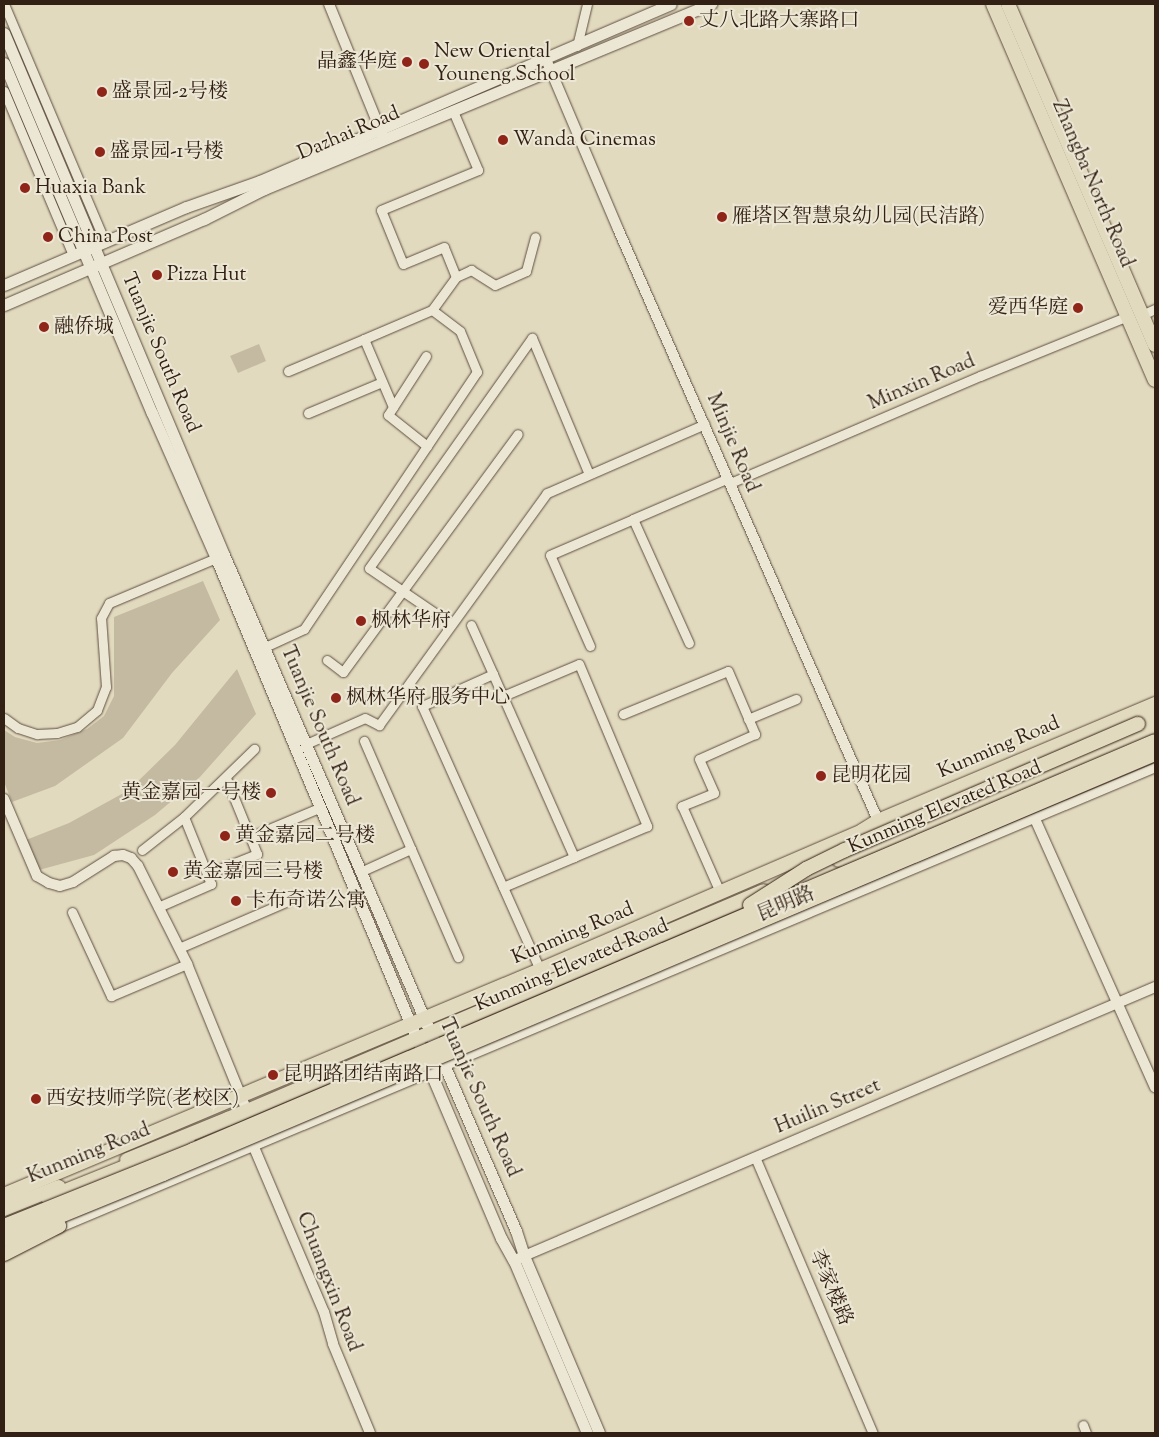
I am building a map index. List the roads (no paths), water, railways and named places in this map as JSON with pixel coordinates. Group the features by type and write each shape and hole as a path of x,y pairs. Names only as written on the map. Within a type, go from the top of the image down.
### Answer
{"main road":[{"name":"Dazhai Road","path":"4,305 204,219 383,134 453,111 548,64 577,46 671,4"},
{"name":"Dazhai Road","path":"4,285 186,207 383,134 548,64 711,4"},
{"name":"Zhangba North Road","path":"993,4 1155,380"},
{"name":"Zhangba North Road","path":"1008,4 1155,345"},
{"name":"Tuanjie South Road","path":"4,33 100,244 102,264 321,807 417,1022 430,1032 516,1231 519,1259 587,1433"},
{"name":"Tuanjie South Road","path":"4,63 78,253 90,269 220,556 265,647 360,872 417,1022 416,1038 501,1238 519,1259 599,1433"},
{"name":"Kunming Road","path":"4,1195 242,1097 540,970 862,831 878,821 1155,704"},
{"path":"712,928 806,869 845,850 1155,716"},
{"name":"Kunming Road","path":"4,1209 247,1111 1155,726"},
{"name":"Kunming Elevated Road","path":"4,1226 233,1133 1155,741"},
{"name":"Kunming Elevated Road","path":"4,1239 163,1174 1155,754"},
{"path":"745,928 806,912 1155,759"},
{"path":"4,1216 132,1164 233,1133"},
{"path":"4,1252 71,1219 125,1196 163,1174"}],"street":[{"name":"Tuanjie South Road","path":"4,4 100,244"},
{"path":"329,4 383,134"},
{"path":"577,46 587,4"},
{"name":"Minjie Road","path":"548,64 886,840"},
{"name":"Tuanjie South Road","path":"4,91 78,253"},
{"path":"453,111 478,170 381,210 403,264 444,247 456,277"},
{"path":"288,371 432,310 456,277 471,270 494,285 526,271 535,237"},
{"path":"1142,315 1155,309"},
{"path":"265,647 304,630 477,372 460,331 432,310"},
{"name":"Minxin Road","path":"590,646 550,554 1128,316"},
{"path":"451,624 369,568 532,338 588,474"},
{"path":"364,339 393,408"},
{"path":"426,356 388,415 427,446"},
{"path":"308,412 382,382"},
{"path":"306,744 365,718 379,725 546,493 705,424"},
{"path":"327,660 343,672 518,434"},
{"path":"633,519 689,644"},
{"path":"4,718 18,728 37,734 57,734 77,727 97,710 106,687 101,618 109,603 220,556"},
{"path":"471,625 574,857"},
{"path":"503,696 579,664 647,826 503,887"},
{"path":"623,714 728,671 755,734 699,759 714,793 682,806 720,892"},
{"path":"493,674 422,706 540,970"},
{"path":"748,719 796,699"},
{"path":"364,741 458,956"},
{"path":"142,850 184,817 254,749"},
{"name":"昆明路","path":"4,1252 253,1145 1035,819 1155,767"},
{"path":"207,874 257,854 226,778"},
{"path":"1020,784 1155,1087"},
{"path":"4,799 37,876 49,883 60,886 73,882 114,856 124,855 131,858 138,866 188,964 242,1097 247,1111 253,1145"},
{"path":"250,836 321,807"},
{"path":"158,907 211,884 184,817"},
{"path":"360,872 412,849"},
{"path":"179,948 288,902"},
{"path":"72,912 111,996 188,964"},
{"name":"Huilin Street","path":"519,1259 1155,987"},
{"name":"Chuangxin Road","path":"253,1145 324,1312 333,1344 370,1433"},
{"name":"李家楼路","path":"755,1157 873,1433"},
{"path":"4,1216 18,1245"}],"place":[{"name":"丈八北路大寨路口","path":"689,21"},
{"name":"晶鑫华庭","path":"407,62"},
{"name":"New Oriental Youneng School","path":"424,64"},
{"name":"盛景园-2号楼","path":"102,92"},
{"name":"Wanda Cinemas","path":"503,140"},
{"name":"盛景园-1号楼","path":"100,152"},
{"name":"Huaxia Bank","path":"25,188"},
{"name":"雁塔区智慧泉幼儿园(民洁路)","path":"722,217"},
{"name":"China Post","path":"48,237"},
{"name":"Pizza Hut","path":"157,275"},
{"name":"爱西华庭","path":"1078,308"},
{"name":"融侨城","path":"44,327"},
{"name":"枫林华府","path":"361,621"},
{"name":"枫林华府 服务中心","path":"336,698"},
{"name":"昆明花园","path":"821,776"},
{"name":"黄金嘉园一号楼","path":"271,793"},
{"name":"黄金嘉园二号楼","path":"225,836"},
{"name":"黄金嘉园三号楼","path":"173,872"},
{"name":"卡布奇诺公寓","path":"236,901"},
{"name":"昆明路团结南路口","path":"273,1075"},
{"name":"西安技师学院(老校区)","path":"36,1099"}]}
